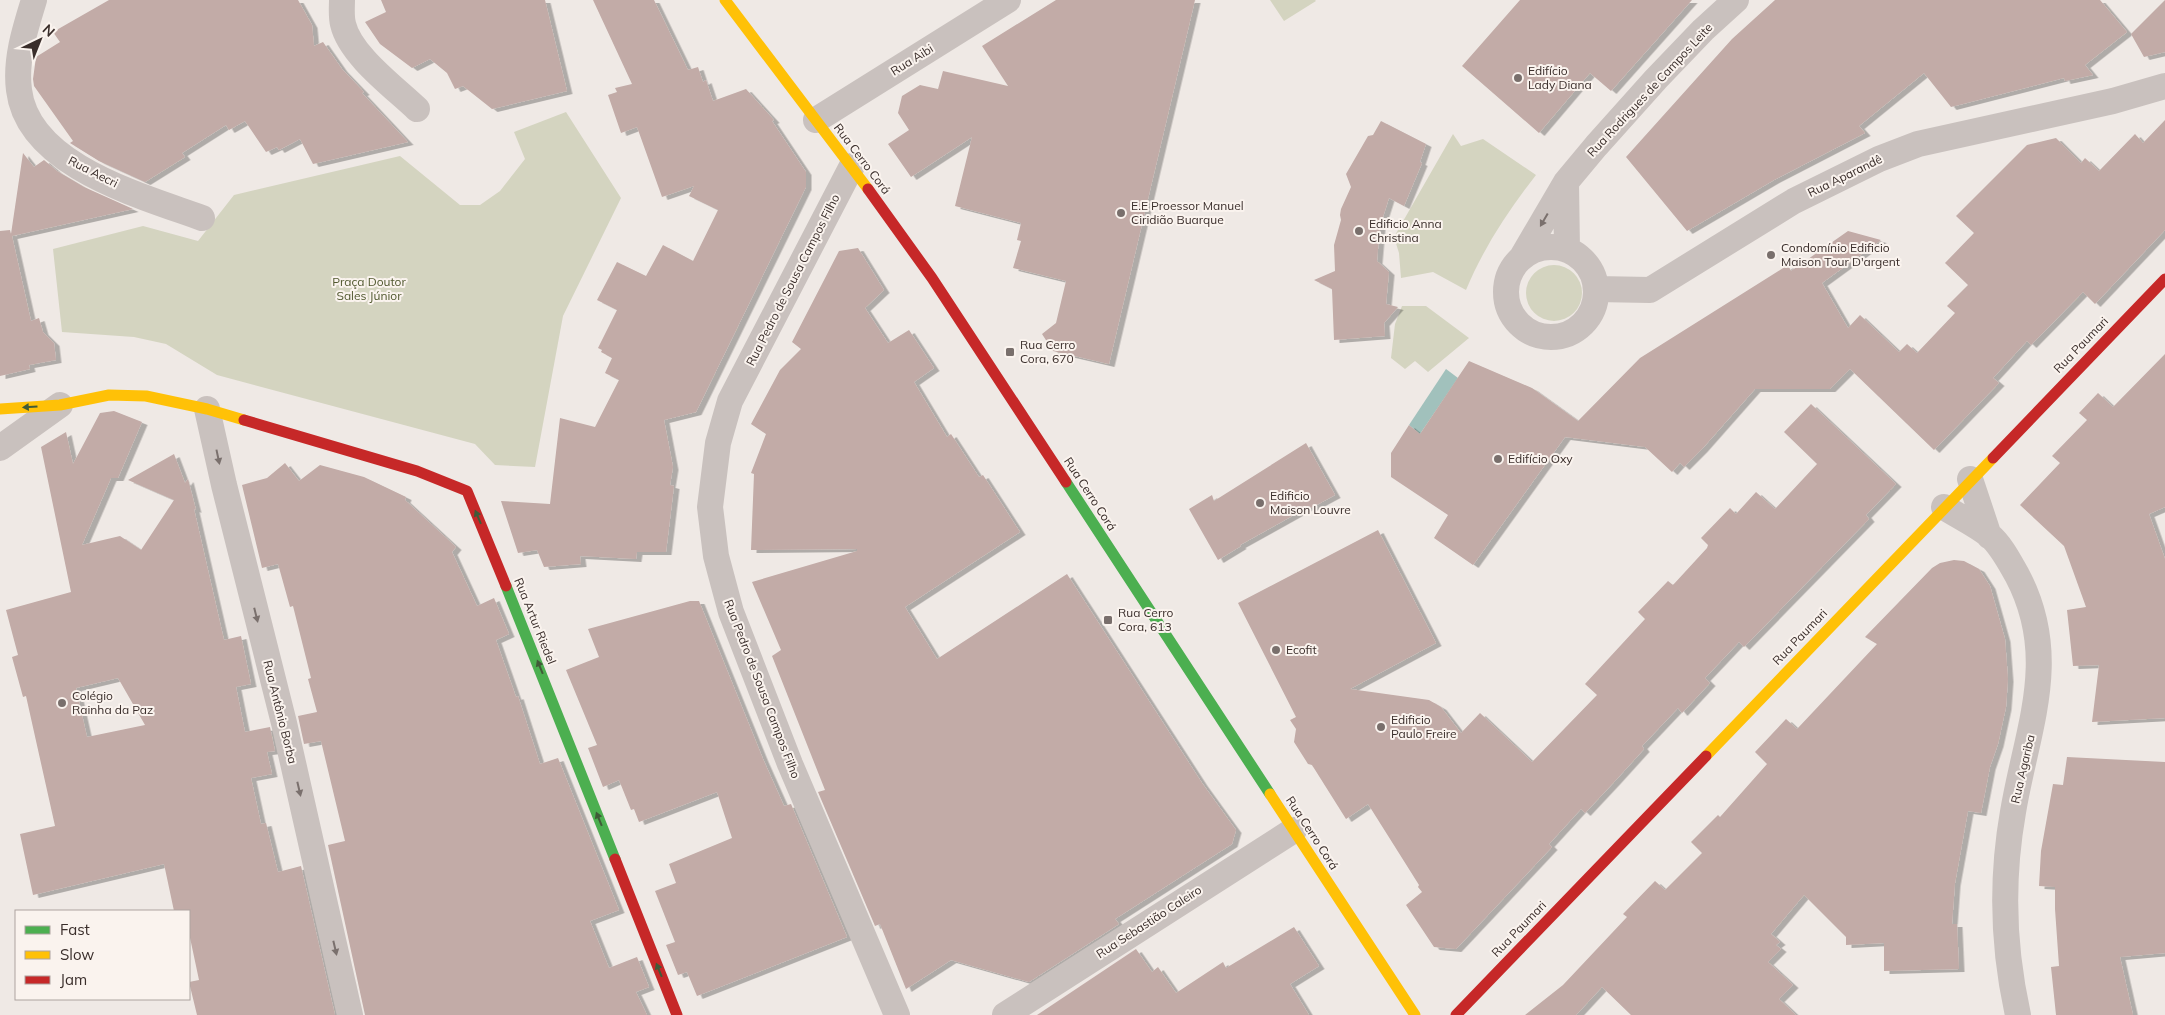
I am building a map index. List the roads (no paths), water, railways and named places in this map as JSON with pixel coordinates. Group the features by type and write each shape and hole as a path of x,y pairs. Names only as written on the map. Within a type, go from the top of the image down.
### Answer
{"street":[{"name":"Rua Aecri","path":"34,0 22,41 19,91 27,115 40,136 58,154 78,167 137,194 202,218"},
{"path":"342,0 343,24 352,43 370,65 417,109"},
{"name":"Rua Cerro Corá","path":"725,0 852,166 932,278 1415,1015"},
{"name":"Rua Aibi","path":"816,120 1008,0"},
{"name":"Rua Rodrigues de Campos Leite","path":"1522,257 1566,182 1656,79 1703,30 1736,0"},
{"name":"Rua Aparandê","path":"1596,290 1650,290 1794,201 1879,159 1918,144 2113,101 2165,86"},
{"name":"Rua Aparandê","path":"2113,101 2165,101"},
{"name":"Rua Pedro de Sousa Campos Filho","path":"852,166 730,401 718,443 710,507 716,556 731,612 790,764 897,1015"},
{"path":"1566,182 1567,250"},
{"path":"1551,247 1567,250 1578,256 1588,265 1594,276 1596,290 1595,304 1589,316 1580,327 1568,334 1555,337 1534,333 1517,321 1510,309 1506,295 1508,281 1513,268 1522,257 1536,250 1551,247"},
{"name":"Rua Paumari","path":"1456,1015 1970,479 2165,279"},
{"name":"Rua Artur Riedel","path":"0,409 60,405 109,395 146,396 207,409 416,471 467,492 517,611 677,1015"},
{"path":"0,448 60,405"},
{"name":"Rua Antônio Borba","path":"207,409 224,485 284,723 350,1015"},
{"name":"Rua Agariba","path":"1970,479 1989,536"},
{"name":"Rua Agariba","path":"1944,507 1989,536 2007,557 2028,596 2038,638 2039,684 2034,721 2013,811 2006,871 2006,938 2009,970 2018,1015"},
{"name":"Rua Sebastião Caleiro","path":"1005,1015 1294,830"}],"water":[{"path":"1446,369 1458,378 1420,434 1409,425"}],"place":[{"name":"Edifício Lady Diana","path":"1518,78"},
{"name":"E.E Proessor Manuel Ciridião Buarque","path":"1121,213"},
{"name":"Edificio Anna Christina","path":"1359,231"},
{"name":"Condomínio Edificio Maison Tour D'argent","path":"1771,255"},
{"name":"Rua Cerro Cora, 670","path":"1010,352"},
{"name":"Edifício Oxy","path":"1498,459"},
{"name":"Edificio Maison Louvre","path":"1260,503"},
{"name":"Rua Cerro Cora, 613","path":"1108,620"},
{"name":"Ecofit","path":"1276,650"},
{"name":"Colégio Rainha da Paz","path":"62,703"},
{"name":"Edificio Paulo Freire","path":"1381,727"}],"park label":[{"name":"Praça Doutor Sales Júnior","path":"369,289"}]}
